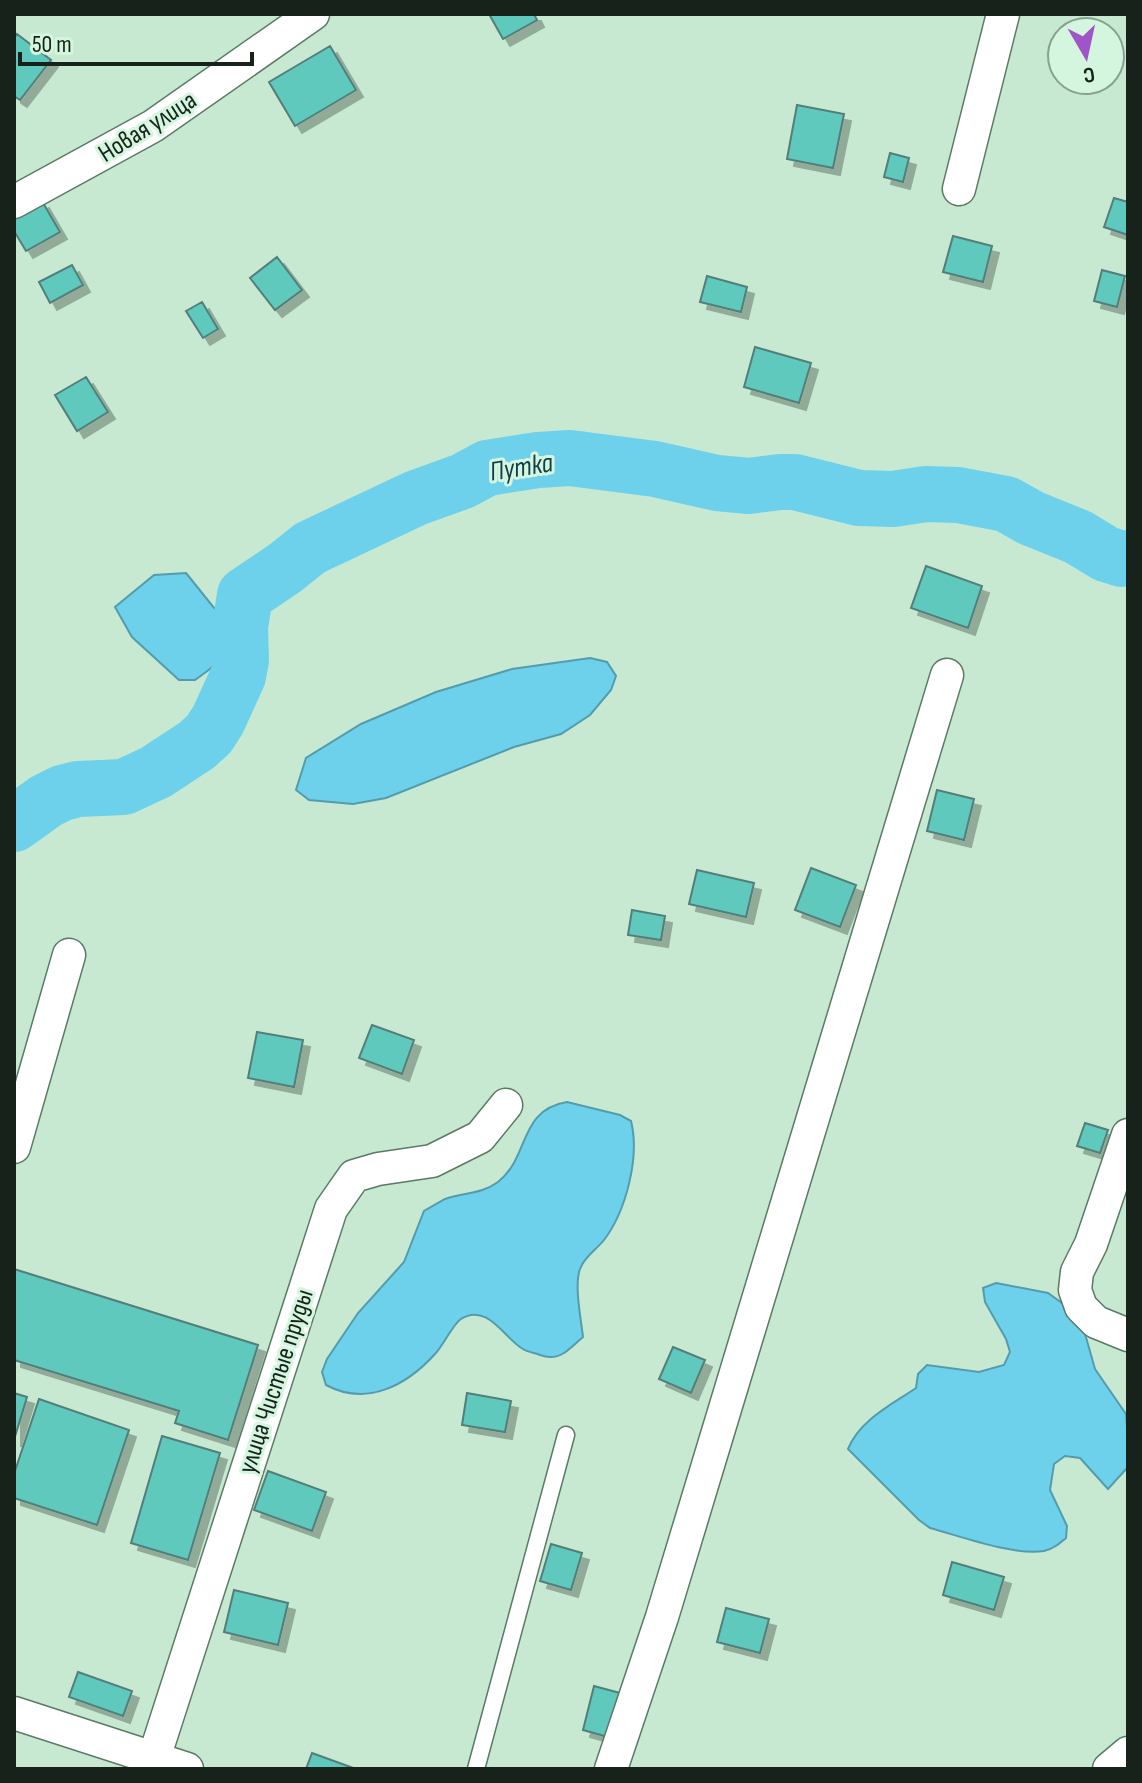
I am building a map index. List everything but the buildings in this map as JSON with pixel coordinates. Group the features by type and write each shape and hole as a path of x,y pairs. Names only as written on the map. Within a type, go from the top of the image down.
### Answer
{"street":[{"name":"Новая улица","path":"14,202 153,126 313,14"},
{"path":"959,189 1003,14"},
{"path":"611,1769 662,1617 947,675"},
{"path":"14,1147 69,955"},
{"name":"улица Чистые пруды","path":"154,1758 331,1209 354,1176 432,1161 480,1137 506,1105"},
{"path":"1128,1135 1091,1244 1077,1272 1075,1290 1081,1307 1096,1322 1128,1335"},
{"path":"14,1713 187,1769"},
{"path":"1109,1769 1128,1753"}],"lane":[{"path":"476,1769 566,1435"}],"water":[{"path":"186,573 215,609 220,624 220,656 210,669 195,680 179,680 132,637 115,607 154,575"},
{"path":"590,658 607,662 616,676 611,690 590,715 561,734 514,747 386,798 353,804 309,800 296,790 306,758 361,724 436,692 512,669"},
{"path":"567,1102 620,1115 631,1121 633,1135 632,1167 625,1199 612,1228 587,1257 578,1276 583,1337 561,1355 546,1357 523,1349 487,1318 470,1315 458,1322 424,1365 399,1383 371,1393 356,1394 326,1385 322,1372 327,1359 358,1313 404,1262 424,1211 445,1199 485,1189 498,1182 508,1172 540,1114"},
{"path":"996,1283 1048,1293 1080,1316 1095,1369 1126,1414 1127,1468 1108,1489 1080,1458 1065,1456 1054,1464 1050,1490 1067,1526 1066,1538 1044,1551 1003,1548 930,1528 848,1449 868,1421 916,1388 918,1374 927,1365 979,1372 1004,1365 1010,1352 985,1302 983,1288"}],"waterway":[{"name":"Путка","path":"14,824 62,793 78,789 124,787 156,772 197,745 218,720 238,676 245,595 310,548 487,468 570,458 655,469 717,483 749,486 795,482 859,498 958,495 1006,504 1078,537 1106,554 1128,558"}]}
